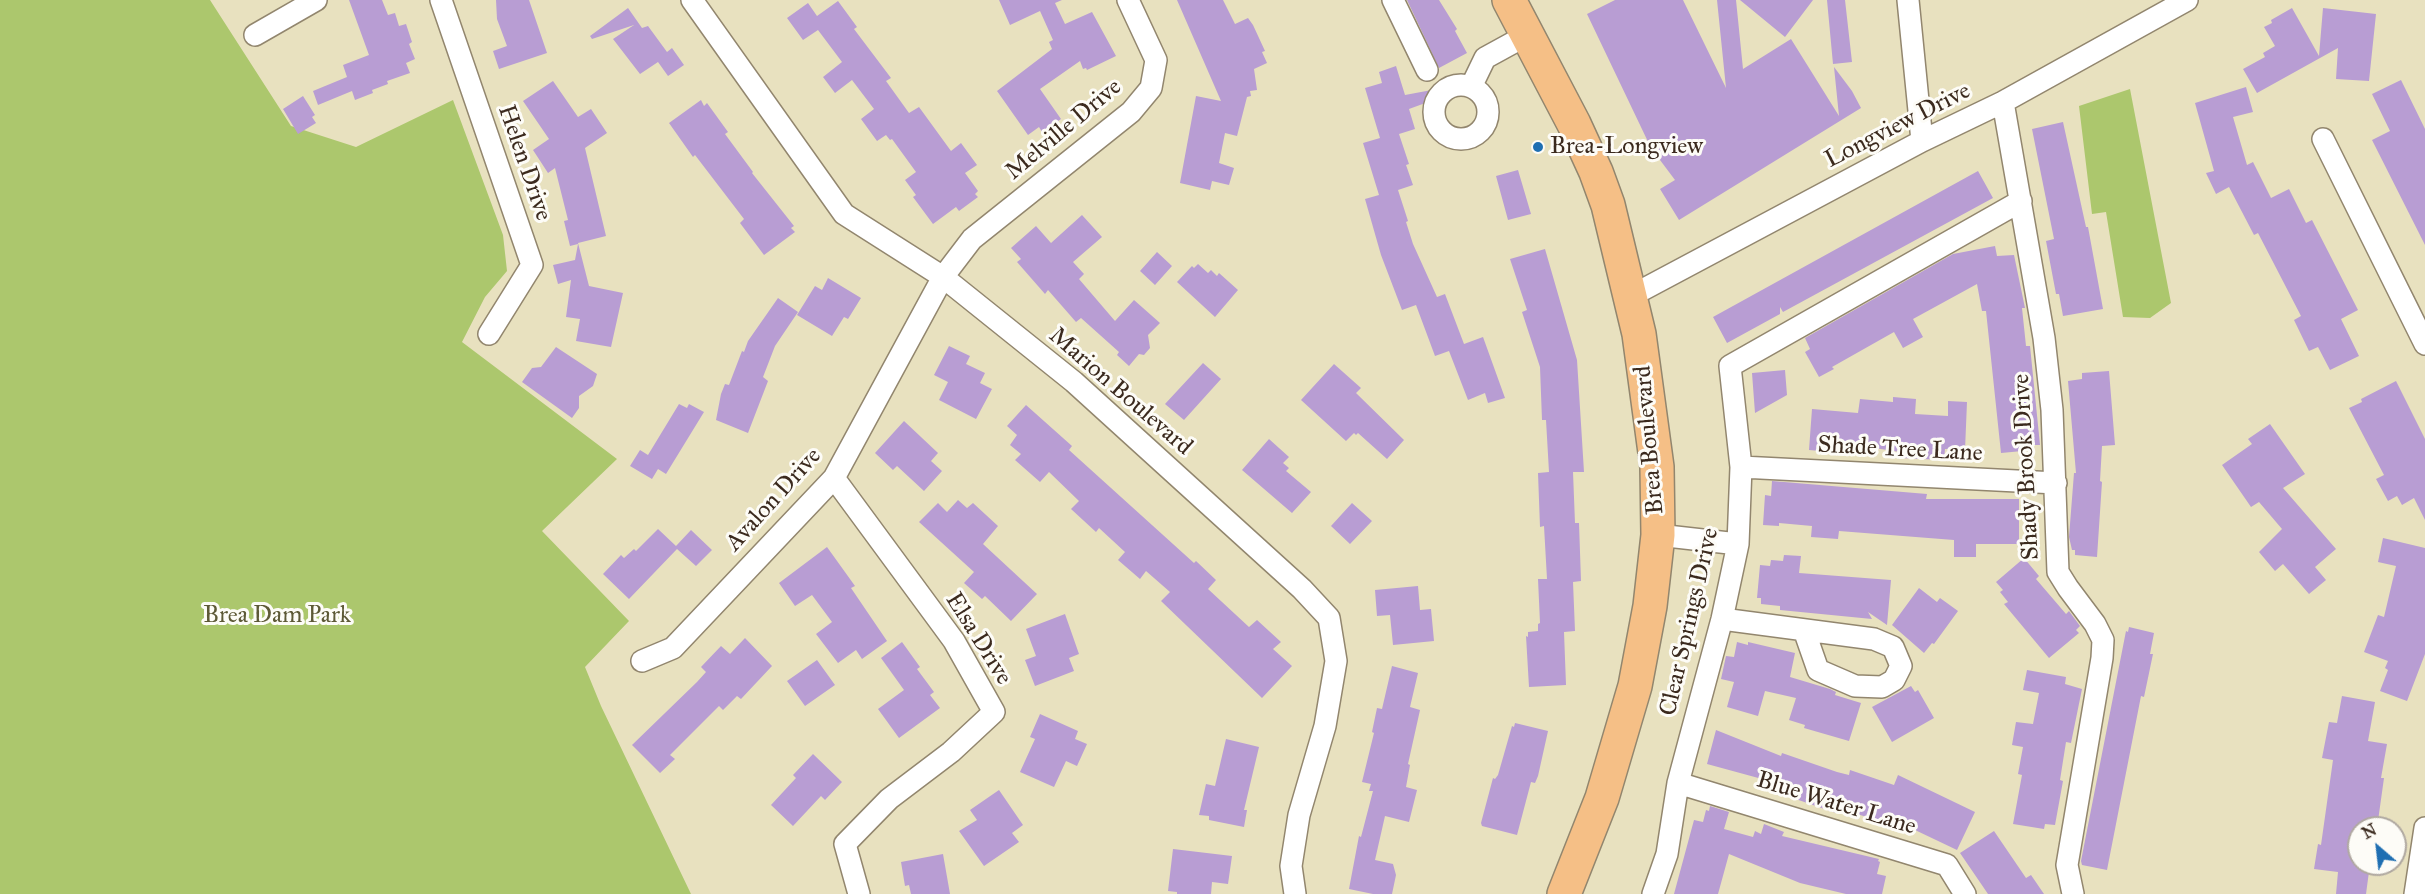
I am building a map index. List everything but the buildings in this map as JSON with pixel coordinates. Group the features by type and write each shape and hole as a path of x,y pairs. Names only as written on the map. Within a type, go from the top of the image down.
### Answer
{"main road":[{"name":"Brea Boulevard","path":"1509,0 1574,124 1608,205 1639,334 1657,467 1658,535 1650,606 1635,686 1602,798 1564,894"}],"street":[{"path":"255,35 316,0"},
{"name":"Helen Drive","path":"441,0 532,265 489,334"},
{"name":"Marion Boulevard","path":"692,0 844,214 943,277 1074,382 1302,589 1329,618 1336,661 1325,726 1299,815 1291,867 1295,894"},
{"name":"Melville Drive","path":"943,277 972,239 1131,112 1151,88 1156,60 1128,0"},
{"path":"1393,0 1427,70"},
{"path":"1908,0 1922,141"},
{"name":"Longview Drive","path":"1631,296 1922,141 2003,102 2187,0"},
{"path":"1471,87 1485,58 1527,35"},
{"name":"Shady Brook Drive","path":"2003,102 2044,338 2052,410 2058,572 2095,624 2103,640 2102,658 2067,865 2073,894"},
{"path":"2323,139 2425,344"},
{"name":"Clear Springs Drive","path":"1653,894 1667,854 1678,783 1722,619 1738,544 1742,467 1730,366 2021,201"},
{"name":"Avalon Drive","path":"642,662 672,648 834,478 943,277"},
{"name":"Shade Tree Lane","path":"1742,467 2056,483"},
{"name":"Elsa Drive","path":"834,478 954,641 994,712 951,752 889,799 845,844 859,894"},
{"path":"1658,535 1738,544"},
{"path":"1722,619 1804,630"},
{"name":"Blue Water Lane","path":"1678,783 1947,865 1965,894"},
{"path":"2415,894 2425,828"}],"green space":[{"name":"Brea Dam Park","path":"0,0 210,0 291,126 356,147 453,100 503,235 507,271 485,297 462,342 617,459 542,531 629,621 585,667 601,706 691,894 0,894"},
{"path":"2130,89 2171,303 2150,318 2123,317 2106,212 2092,214 2079,106"}],"place":[{"name":"Brea-Longview","path":"1538,147"}]}
